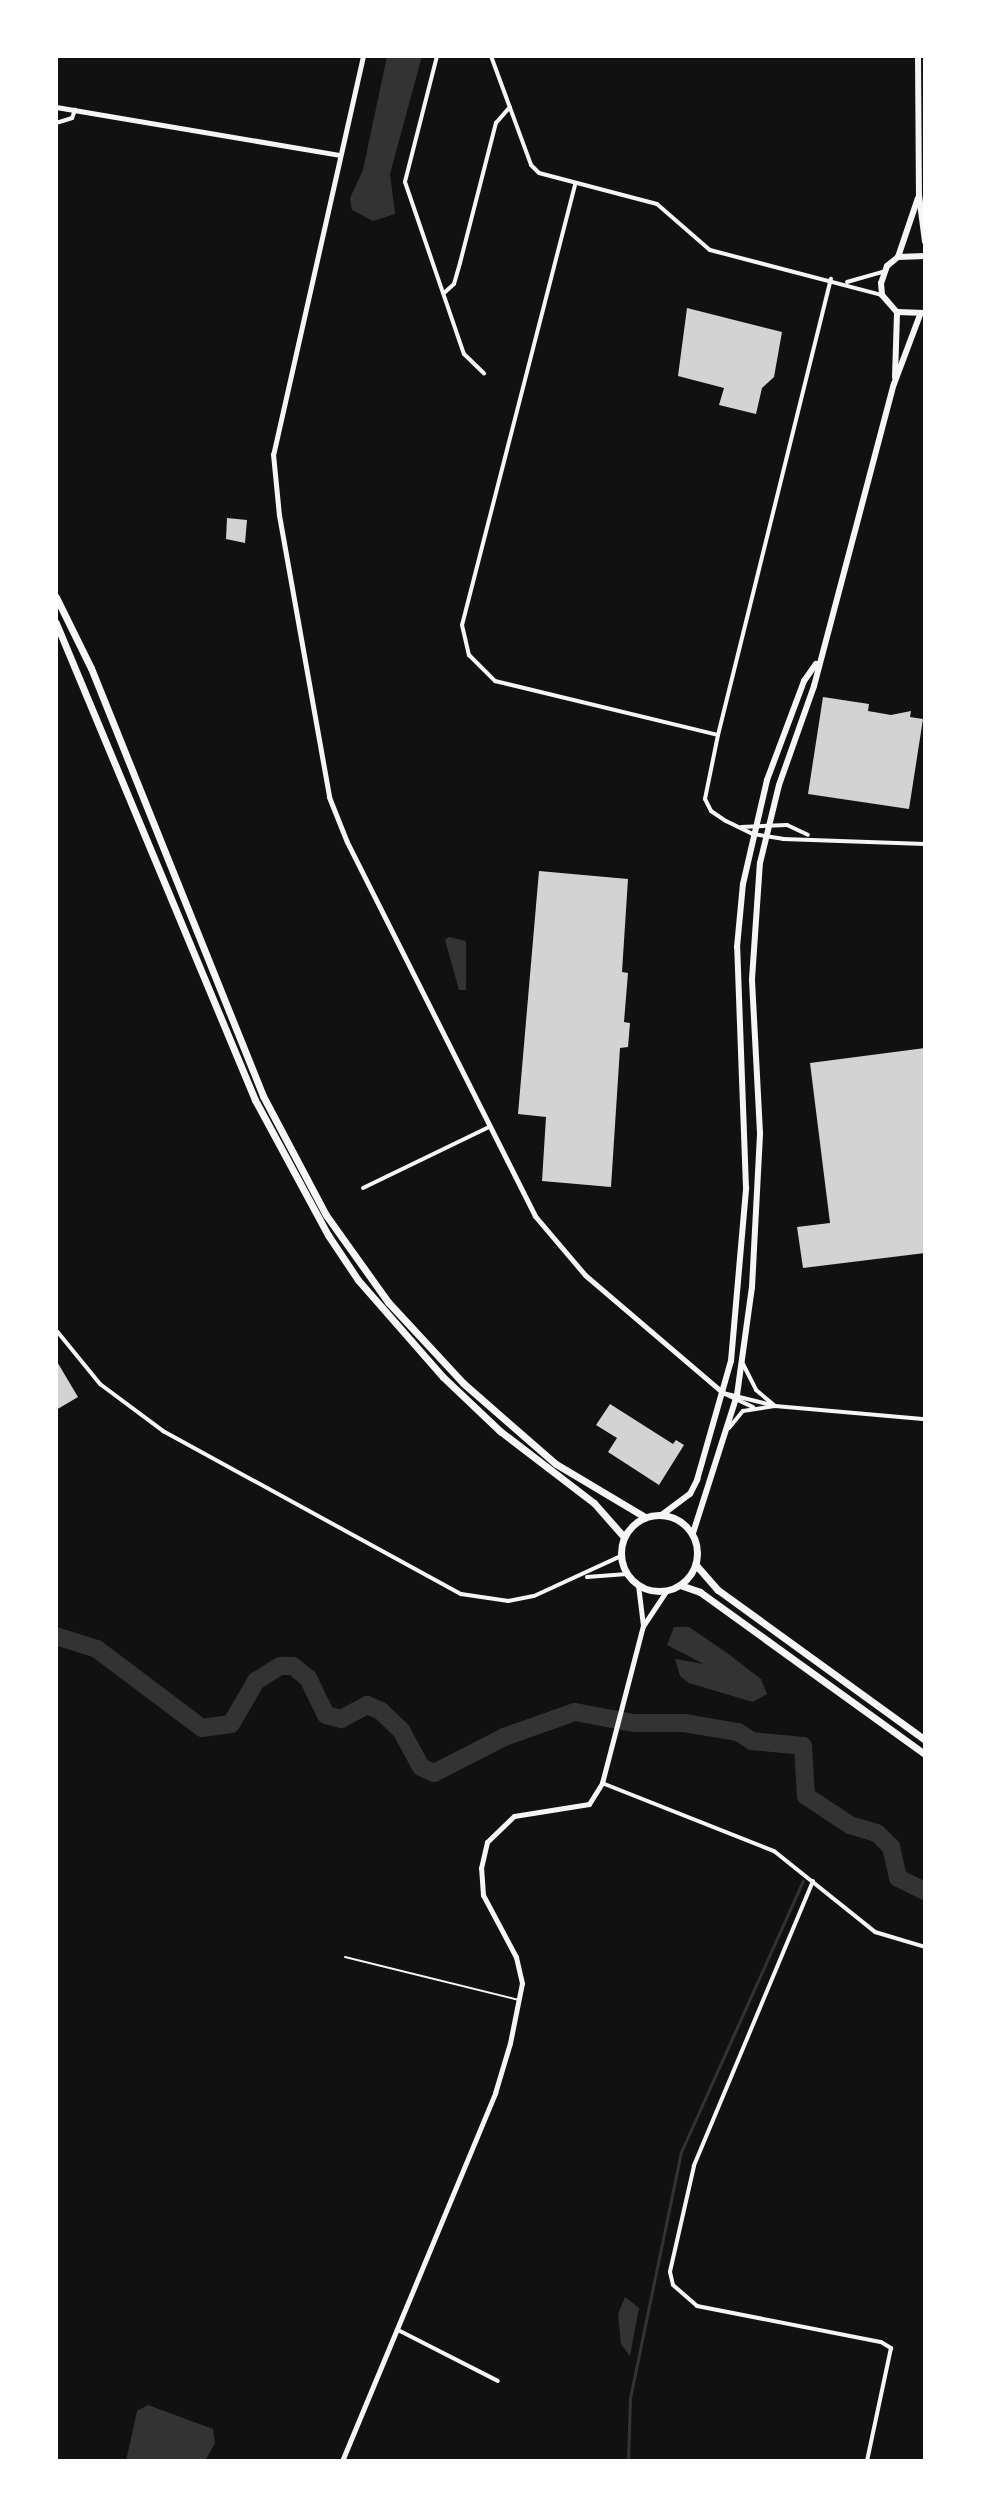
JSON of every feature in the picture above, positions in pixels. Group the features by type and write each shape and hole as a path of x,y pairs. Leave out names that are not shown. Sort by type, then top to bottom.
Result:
{"main road":[{"path":"918,56 919,195 925,242"},
{"path":"894,384 897,312 882,295 883,272 898,257 919,195"},
{"path":"898,257 925,256"},
{"path":"897,312 923,314 894,384 818,660 765,836 755,904 752,979 759,1215 736,1398 693,1533 696,1565 718,1590 925,1740"},
{"path":"56,597 91,668 263,1096 326,1215 388,1302 463,1383 556,1464 645,1517"},
{"path":"56,623 255,1100 320,1221 358,1280 443,1377 500,1431 594,1503 624,1537"},
{"path":"696,1565 680,1585 667,1590 638,1585 627,1574 621,1556 624,1537 645,1517 663,1514 690,1494 697,1480 731,1361 746,1188 737,947 755,823 804,681 818,660"},
{"path":"663,1514 678,1519 693,1533"},
{"path":"680,1585 700,1592 925,1754"}],"street":[{"path":"363,56 276,420 273,454 279,515 333,809 489,1127 556,1244 723,1393 755,1408"},
{"path":"437,56 405,182 464,354 484,373"},
{"path":"491,56 531,165 545,176 657,204 710,250 846,282 882,295"},
{"path":"56,107 339,155"},
{"path":"444,293 457,273 496,123 510,107"},
{"path":"56,123 72,118 75,110"},
{"path":"575,185 469,595 463,640 480,670 495,681 718,735"},
{"path":"846,282 883,272"},
{"path":"831,279 718,735 705,799 711,811 753,834 925,844"},
{"path":"741,827 755,823 790,826 810,837"},
{"path":"363,1188 489,1127"},
{"path":"56,1330 100,1384 163,1431 461,1594 508,1601 585,1577 621,1556"},
{"path":"742,1361 756,1390 775,1406"},
{"path":"736,1398 775,1406 925,1419"},
{"path":"723,1440 735,1418 755,1408 775,1406"},
{"path":"585,1577 627,1574"},
{"path":"638,1585 643,1626"},
{"path":"342,2461 495,2093 520,2000 516,1957 483,1895 481,1868 487,1842 514,1816 589,1804 602,1783 643,1626 667,1590"},
{"path":"602,1783 774,1851 875,1932 925,1947"},
{"path":"813,1881 694,2166 670,2272 673,2285 697,2306 881,2342 893,2355 867,2461"},
{"path":"398,2330 498,2381"}],"lane":[{"path":"345,1957 520,2000"}],"shaded area":[{"path":"387,56 422,56 390,174 395,214 373,221 352,210 350,198 363,170"},
{"path":"449,937 466,941 466,990 459,990 445,940"},
{"path":"674,1627 689,1627 727,1653 761,1679 767,1694 753,1702 689,1683 680,1676 675,1659 704,1664 667,1645"},
{"path":"625,2297 639,2308 630,2356 621,2344 618,2314"},
{"path":"148,2405 213,2429 215,2443 205,2461 126,2461 137,2411"}],"building":[{"path":"687,308 782,332 774,377 762,388 756,414 719,405 724,388 678,376"},
{"path":"227,518 247,520 245,543 226,539"},
{"path":"823,697 869,704 868,711 891,715 911,711 910,717 923,719 909,809 808,794"},
{"path":"539,871 628,879 622,972 628,973 624,1022 630,1023 628,1047 620,1048 611,1187 542,1181 546,1117 518,1114"},
{"path":"925,1048 925,1253 803,1268 797,1227 830,1223 810,1063"},
{"path":"56,1360 78,1397 56,1410"},
{"path":"610,1404 673,1444 676,1440 684,1445 659,1485 608,1452 617,1438 596,1425"}],"waterway":[{"path":"56,1636 97,1649 202,1728 231,1724 256,1681 280,1666 293,1666 308,1678 326,1715 341,1719 367,1705 381,1711 401,1730 421,1767 434,1773 504,1737 575,1712 634,1723 684,1723 738,1732 752,1741 803,1746 806,1796 850,1825 877,1833 891,1847 898,1878 925,1891"},
{"path":"628,2461 630,2398 681,2152 803,1881"}]}
